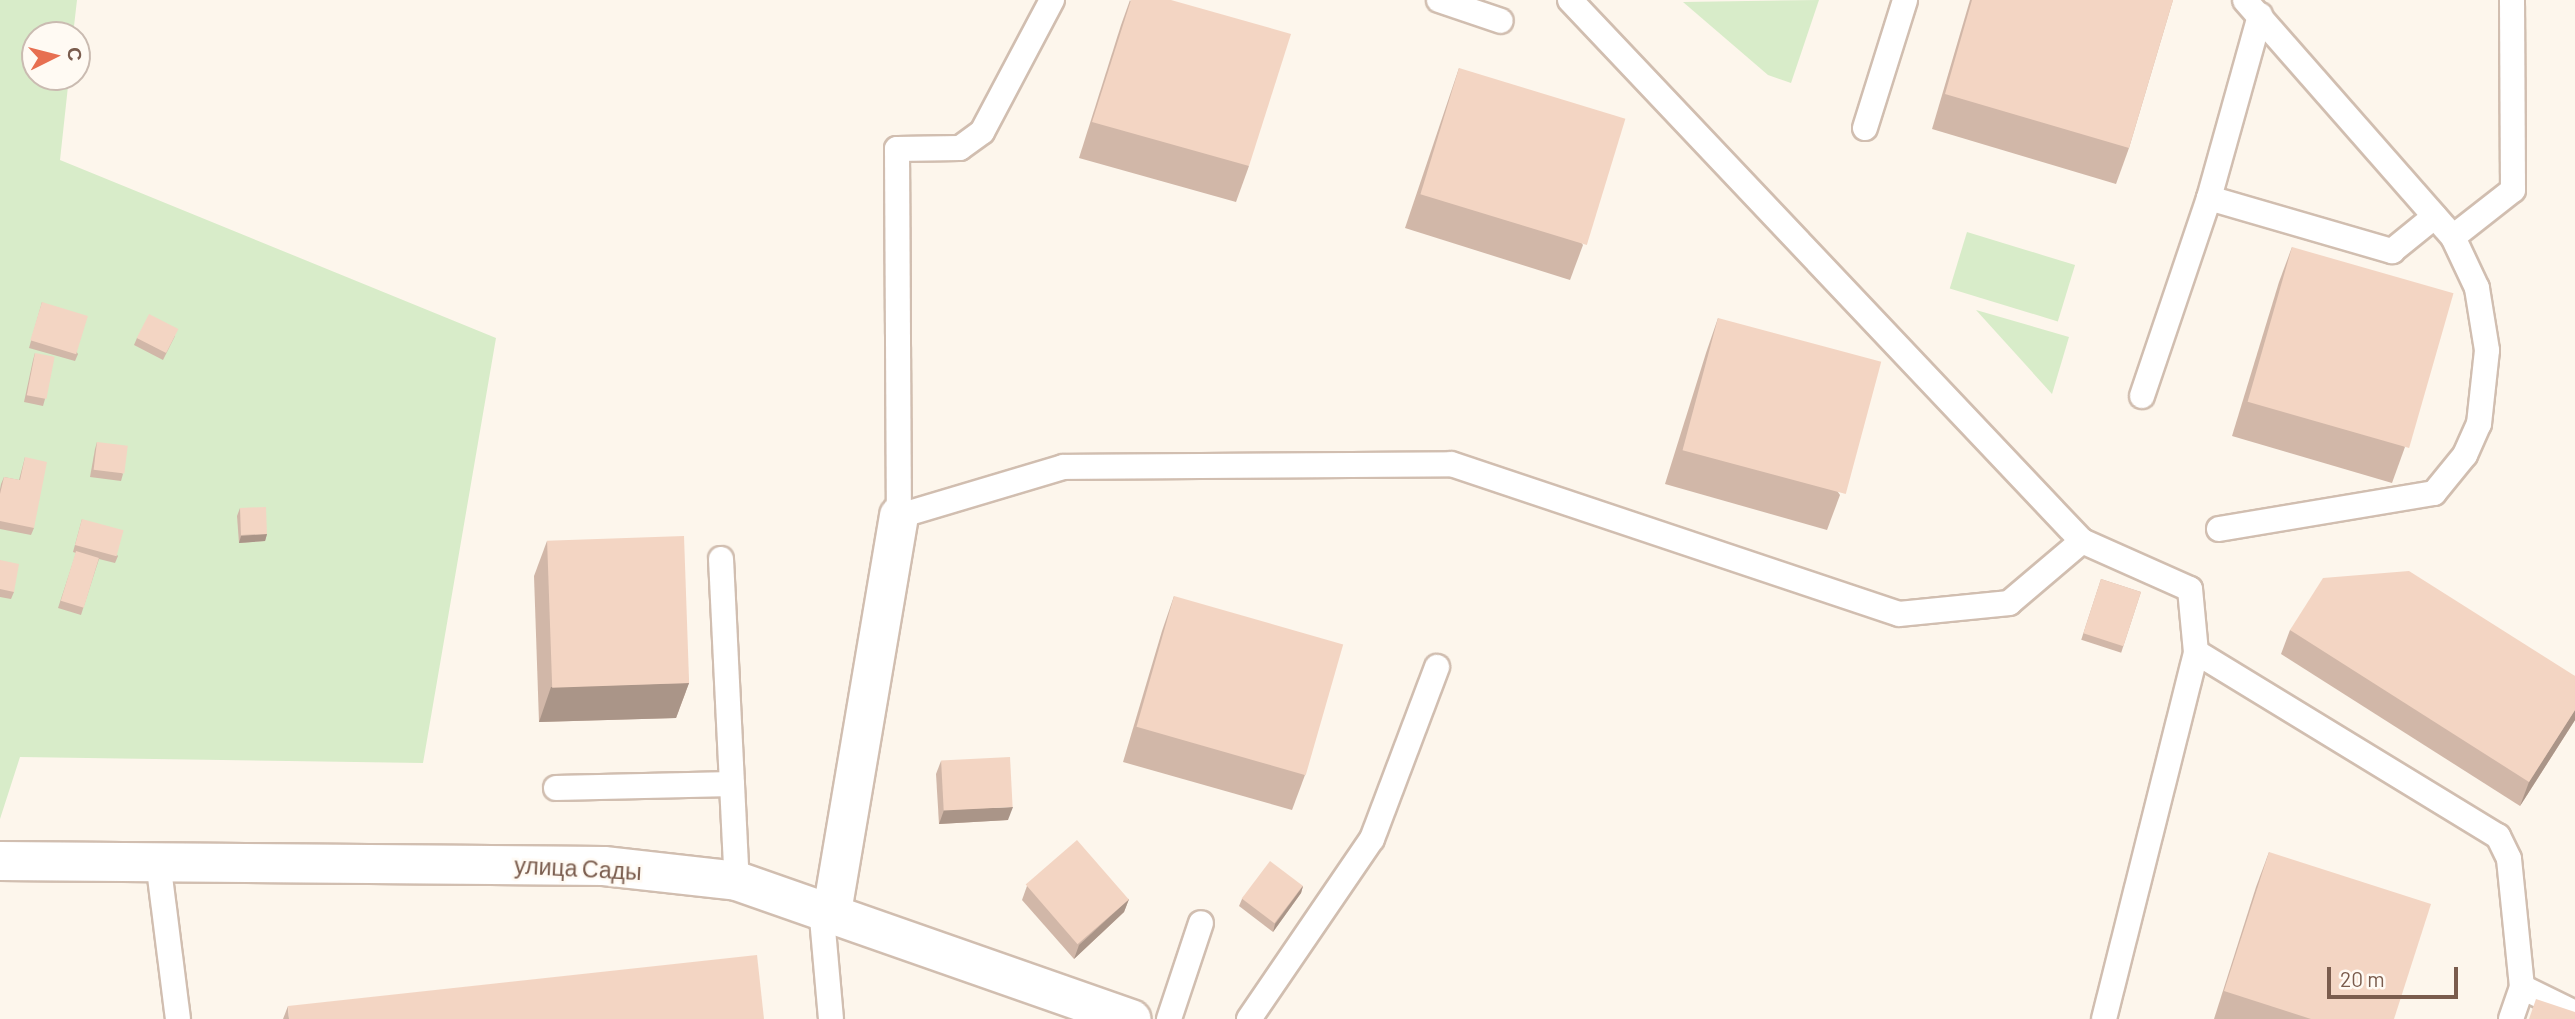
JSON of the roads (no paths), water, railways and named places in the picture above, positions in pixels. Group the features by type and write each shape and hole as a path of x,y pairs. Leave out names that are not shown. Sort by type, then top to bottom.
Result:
{"street":[{"path":"827,910 899,516"},
{"name":"улица Сады","path":"0,861 604,866 737,881 827,910 1132,1019"}],"lane":[{"path":"1052,0 982,132 960,148 897,149 899,516 1063,467 1451,464 1899,614 2009,604 2082,541"},
{"path":"1439,0 1501,21"},
{"path":"1570,0 2082,541 2190,589 2196,652 2104,1019"},
{"path":"1865,128 1905,0"},
{"path":"2453,237 2513,190 2512,0"},
{"path":"2218,530 2434,493 2465,454 2479,424 2487,350 2477,288 2453,237 2253,7"},
{"path":"2142,396 2209,198 2253,7"},
{"path":"2209,198 2392,251 2435,216"},
{"path":"721,559 737,881"},
{"path":"2196,652 2498,836 2509,859 2522,987 2511,1019"},
{"path":"1249,1019 1372,839 1437,667"},
{"path":"556,788 732,784"},
{"path":"158,861 178,1019"},
{"path":"827,910 831,1019"},
{"path":"1169,1019 1201,923"},
{"path":"2522,987 2575,1013"}]}
